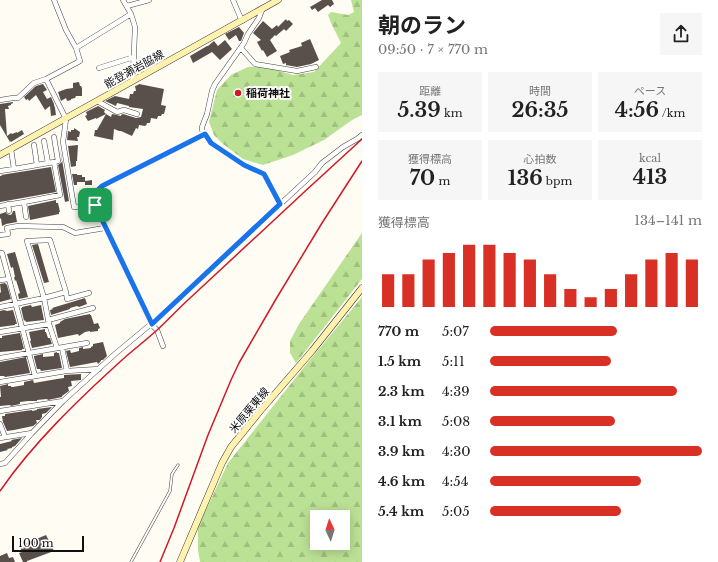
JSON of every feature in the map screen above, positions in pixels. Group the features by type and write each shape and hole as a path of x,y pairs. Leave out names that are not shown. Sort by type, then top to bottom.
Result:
{"main road":[{"name":"能登瀬岩脇線","path":"0,155 278,0"},
{"name":"米原栗東線","path":"180,562 222,463 231,447 312,351 362,288"}],"street":[{"path":"0,100 18,98 34,83 46,80 80,61 76,48 66,30 54,0"},
{"path":"124,0 131,14 135,27 133,81"},
{"path":"127,6 148,0"},
{"path":"233,0 242,21"},
{"path":"262,10 259,18 212,91 202,130 211,143 244,165 264,174 280,204"},
{"path":"76,48 131,14"},
{"path":"240,48 255,64 297,72 316,67"},
{"path":"99,68 134,57"},
{"path":"46,80 66,119 63,142 74,207 95,205"},
{"path":"97,101 116,112 124,110 137,114"},
{"path":"163,346 157,330 152,324 105,228 95,205 94,197 99,188 102,186 205,134"},
{"path":"0,464 5,463 62,401 115,354 152,324 316,172 322,163 362,135"},
{"path":"0,172 58,161 54,137"},
{"path":"44,141 48,163"},
{"path":"34,145 37,165"},
{"path":"11,149 14,169"},
{"path":"0,206 60,195 54,162"},
{"path":"24,202 26,217"},
{"path":"8,204 9,211"},
{"path":"0,235 8,234 7,228 18,226 62,227 75,233 105,228"},
{"path":"67,371 49,322 44,298 26,241 50,240 67,299 89,293"},
{"path":"0,253 2,252 36,376"},
{"path":"0,280 9,279"},
{"path":"0,307 66,292"},
{"path":"0,332 49,322 93,308"},
{"path":"0,358 87,343"},
{"path":"0,382 67,371 99,368"},
{"path":"0,411 62,401"},
{"path":"0,424 2,438 32,432"}],"lane":[{"path":"131,562 170,491 172,474 178,465"}],"green space":[{"path":"351,0 362,0 362,115 352,120 324,140 293,155 263,165 243,159 223,144 214,135 209,122 217,90 231,75 248,67 266,67 293,75 314,72 341,43 328,15 331,12 348,15 354,12"},
{"path":"362,233 362,279 296,363 290,353 290,341 299,324"},
{"path":"362,297 362,562 200,562 198,550 198,527 228,463"}],"building":[{"path":"322,0 332,0 334,4 330,7 328,5 318,12 315,8 312,10 310,7"},
{"path":"286,19 293,24 286,31 284,29 270,40 277,51 267,57 257,42 261,40 253,33 263,21 272,29 277,25 278,27"},
{"path":"239,27 244,33 241,41 239,41 236,35 229,40 225,34"},
{"path":"310,39 319,60 311,64 297,67 286,65 286,63 283,64 280,56 290,52 289,50 302,46 301,43"},
{"path":"225,40 232,49 220,60 212,52 193,63 190,56 214,41 218,46"},
{"path":"79,82 82,88 82,96 76,96 75,98 67,101 66,98 61,101 58,92 73,88 73,83"},
{"path":"43,84 47,90 43,92 47,99 51,97 56,115 51,116 50,106 45,110 36,95 29,101 24,97 36,86"},
{"path":"139,84 164,89 161,105 166,106 164,114 158,116 157,119 151,118 150,123 147,123 146,126 139,125 138,129 136,128 132,136 114,129 113,140 94,136 95,130 97,130 106,114 111,117 112,114 121,116 123,114 136,118 141,117 143,109 117,103 116,106 105,101 115,96 129,99 130,94 133,94 134,91 136,91 135,86"},
{"path":"13,102 8,106 9,109 5,109 7,136 11,133 17,133 22,130 24,134 10,142 0,125 0,104"},
{"path":"98,106 105,110 104,112 106,114 88,121 85,116 87,115 86,112"},
{"path":"74,128 80,132 79,137 77,137 78,141 67,140 68,131 71,132"},
{"path":"78,145 76,166 71,167 68,146"},
{"path":"60,148 69,201 65,202 58,165 62,162"},
{"path":"51,167 56,192 0,202 1,175"},
{"path":"72,174 82,175 82,177 85,177 85,181 92,180 92,185 85,185 85,182 77,182 77,185 74,185"},
{"path":"56,200 60,212 59,214 30,220 28,206"},
{"path":"13,211 15,211 17,222 2,226 0,214 6,212 10,215"},
{"path":"38,244 49,282 44,283 32,245"},
{"path":"15,252 28,297 19,299 18,294 20,293 16,280 15,281 13,267 11,268 7,254"},
{"path":"5,283 11,299 0,302 0,284"},
{"path":"85,298 87,304 51,315 50,310 53,309 52,308"},
{"path":"31,305 32,307 41,305 44,320 24,321 21,308"},
{"path":"13,310 17,324 0,327 0,311"},
{"path":"90,314 94,324 98,323 100,328 98,331 85,332 79,336 78,334 58,338 55,325 65,319"},
{"path":"45,329 45,332 48,338 50,338 52,344 32,348 29,332"},
{"path":"20,333 24,349 0,352 0,338 2,338 2,336"},
{"path":"103,342 107,356 98,364 97,362 70,367 66,351 70,350 71,353 79,351 79,348 91,348 93,344"},
{"path":"54,353 59,353 62,368 41,371 40,369 37,369 34,356 43,354 43,357 54,356"},
{"path":"26,357 30,373 5,377 0,376 0,362"},
{"path":"81,374 81,380 71,381 72,386 68,387 69,391 62,397 48,400 20,402 20,404 11,406 0,406 0,386 8,384 8,386 13,387 24,385 24,382 33,380 34,383 64,378 64,375"},
{"path":"52,407 46,413 42,414 40,420 36,420 37,423 33,426 7,431 3,422 2,416 5,416 5,414"},
{"path":"22,438 12,448 0,452 0,444"},
{"path":"46,535 54,551 27,562 23,562 19,553 22,552 20,547"},
{"path":"7,553 9,558 13,557 15,562 0,562 0,556"}],"railway":[{"path":"0,491 27,456 57,422 89,390 156,331 362,139"},
{"path":"160,562 208,435 239,363 322,223 362,161"}],"place":[{"name":"稲荷神社","path":"238,93"}],"route":[{"path":"205,134 211,143 244,165 264,174 280,204 152,324 95,205 94,197 99,188 102,186 205,134"}]}
